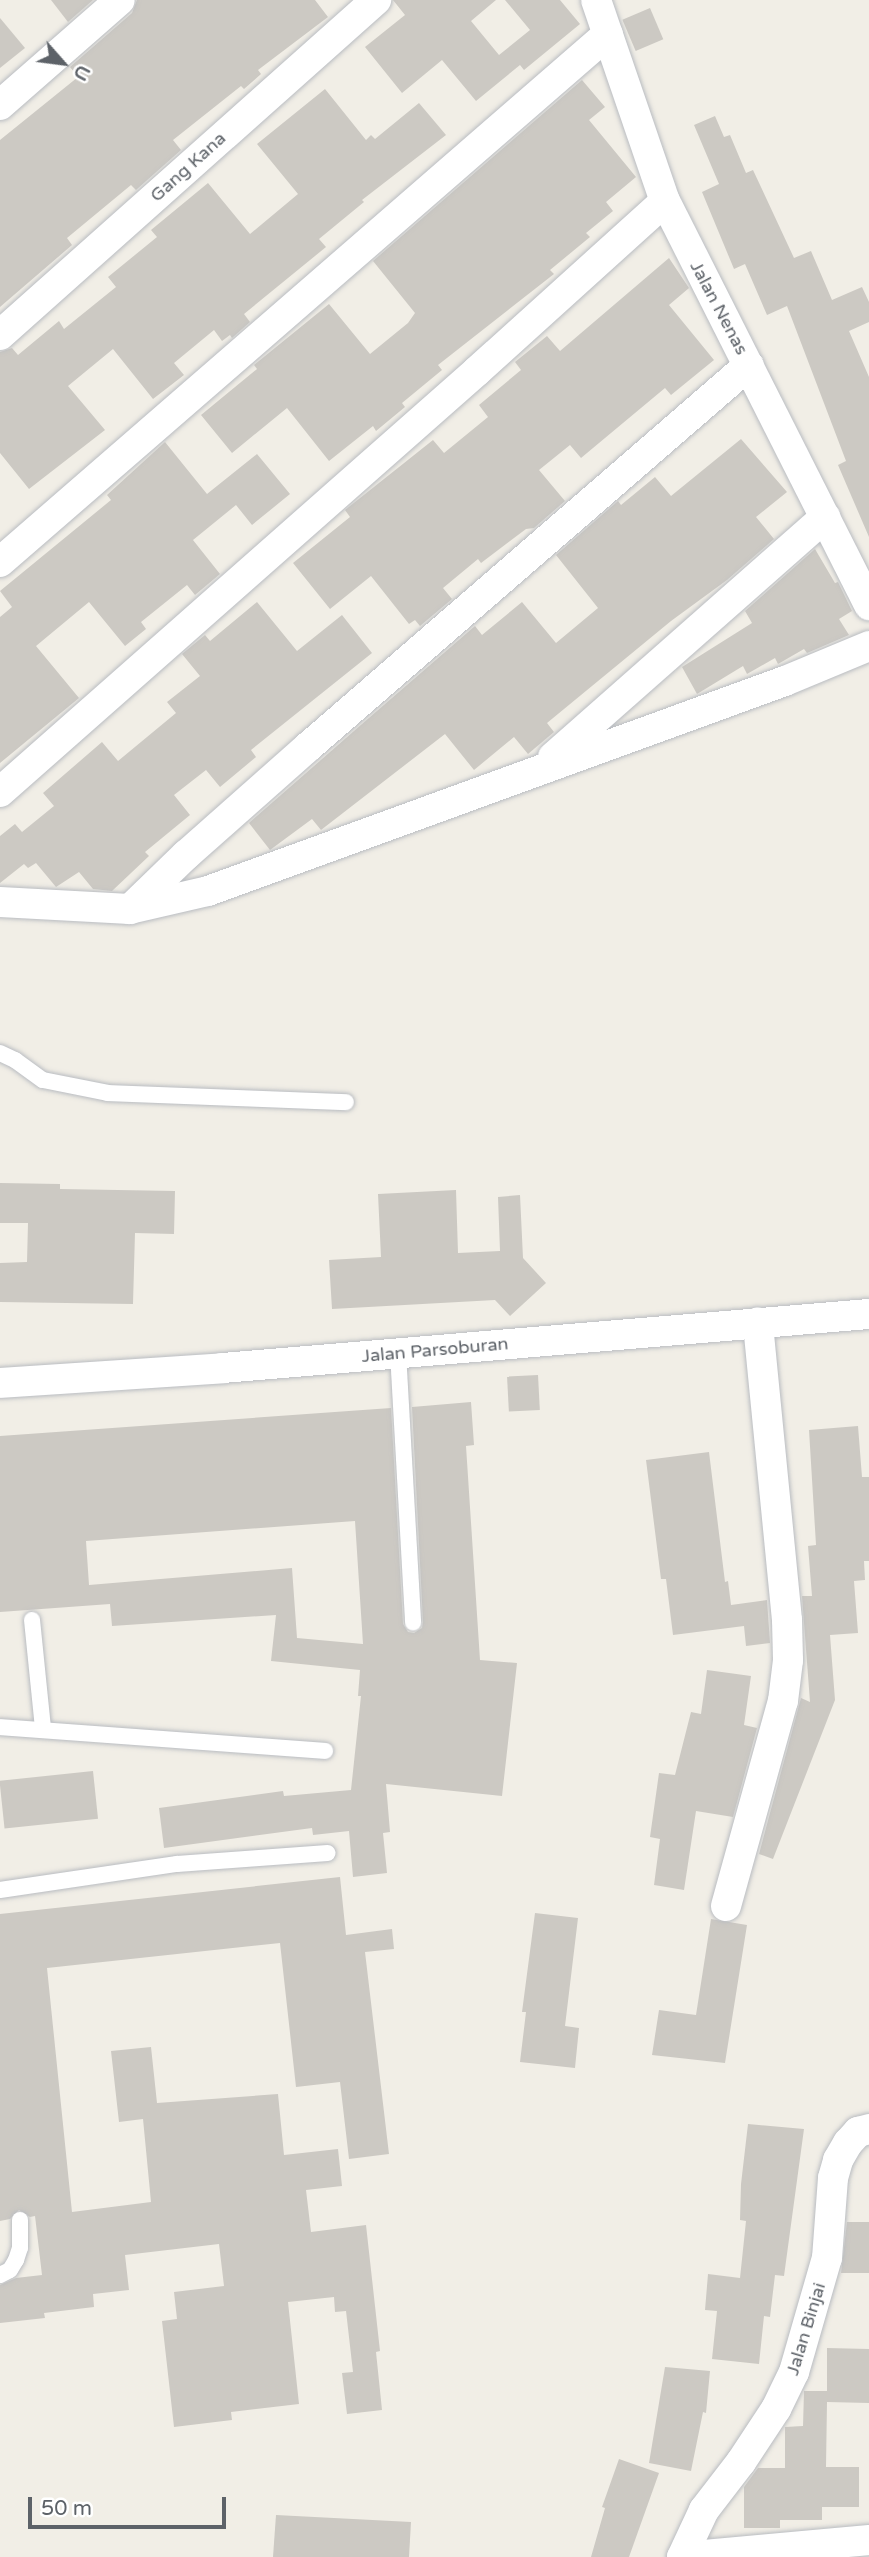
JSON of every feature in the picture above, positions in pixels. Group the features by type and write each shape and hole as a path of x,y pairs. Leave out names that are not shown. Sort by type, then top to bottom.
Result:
{"street":[{"path":"0,105 120,0"},
{"name":"Gang Kana","path":"0,335 376,0"},
{"name":"Jalan Nenas","path":"596,0 665,201 869,606"},
{"path":"0,562 608,34"},
{"path":"0,792 446,399 665,201"},
{"path":"130,909 298,756 749,365"},
{"path":"538,770 825,517"},
{"path":"0,902 130,909 208,891 785,681 869,646"},
{"name":"Jalan Parsoburan","path":"0,1383 223,1368 869,1314"},
{"path":"726,1906 783,1701 788,1660 788,1620 758,1322"},
{"name":"Jalan Binjai","path":"682,2557 704,2511 755,2441 794,2372 827,2258 833,2178 848,2143 858,2133 869,2129"},
{"path":"682,2557 869,2540"}],"lane":[{"path":"0,1054 15,1060 43,1080 108,1093 345,1102"},
{"path":"398,1352 413,1623"},
{"path":"33,1620 43,1729"},
{"path":"0,1727 325,1751"},
{"path":"0,1889 177,1864 328,1853"},
{"path":"0,2275 10,2270 16,2260 20,2248 20,2220"}],"building":[{"path":"51,0 93,0 68,22"},
{"path":"137,0 315,0 328,17 258,70 261,74 244,89 241,86 173,140 181,150 136,190 131,185 67,238 72,245 0,307 0,140 78,77 70,67 132,13"},
{"path":"393,0 496,0 471,21 499,55 530,30 505,0 560,0 580,24 524,70 520,65 476,101 442,60 402,93 365,47 405,15"},
{"path":"650,8 663,39 636,51 622,20"},
{"path":"0,18 25,48 0,68"},
{"path":"582,80 605,107 589,120 636,177 606,202 613,211 586,233 590,237 550,270 554,274 438,365 442,370 402,403 405,407 376,431 373,426 329,461 287,408 232,453 201,415 257,369 254,365 329,304 370,354 408,323 415,313 373,261"},
{"path":"325,89 366,140 371,135 375,139 419,103 446,135 362,200 364,202 319,239 326,247 244,314 250,322 232,338 230,335 222,341 214,330 174,363 184,375 153,399 113,349 68,386 105,430 29,489 0,453 0,352 12,348 18,355 59,321 64,329 116,287 108,277 157,237 151,230 208,183 250,234 298,194 257,144"},
{"path":"715,116 724,137 730,135 746,173 753,170 794,258 811,251 832,300 862,287 869,302 869,322 849,331 869,377 869,537 838,465 846,461 787,306 767,315 745,264 734,269 702,192 719,184 694,125"},
{"path":"669,258 689,288 669,305 714,360 671,395 665,388 581,458 570,445 539,470 565,501 534,528 526,529 481,563 478,559 443,588 452,599 420,626 415,620 409,624 371,576 330,609 293,563 350,517 345,510 433,440 444,453 488,417 479,405 521,370 515,362 547,336 560,351"},
{"path":"741,439 787,492 756,517 774,539 727,580 671,621 547,723 554,732 528,754 514,737 474,770 445,734 321,830 312,819 270,850 249,823 362,724 475,626 482,635 522,602 556,643 598,608 556,555 618,501 621,505 655,477 671,496"},
{"path":"165,442 207,494 257,454 290,494 252,525 236,505 193,540 220,574 195,595 187,585 141,622 146,629 125,646 89,602 36,646 79,698 0,763 0,617 12,607 0,591 111,500 107,495"},
{"path":"815,549 835,583 838,582 852,611 839,619 849,635 807,653 804,649 778,664 775,658 747,674 743,666 697,694 682,667 752,623 745,611"},
{"path":"257,602 297,651 342,615 372,653 251,750 256,757 220,787 206,770 174,795 190,815 145,852 149,856 112,891 93,889 79,872 56,887 36,863 28,868 24,864 0,883 0,836 15,824 22,832 54,806 43,793 102,742 118,761 176,713 167,702 200,676 182,654 205,635 210,641"},
{"path":"0,1183 60,1184 60,1189 175,1191 174,1234 135,1233 133,1304 0,1302 0,1263 27,1262 28,1223 0,1223"},
{"path":"456,1190 458,1253 500,1251 498,1197 520,1195 523,1258 546,1283 510,1316 495,1300 332,1309 329,1260 381,1257 378,1194"},
{"path":"538,1375 540,1410 509,1412 507,1377"},
{"path":"471,1402 474,1445 466,1446 480,1660 517,1663 502,1796 386,1784 390,1832 383,1833 387,1873 353,1877 349,1831 313,1835 312,1828 164,1848 159,1808 283,1791 284,1796 351,1790 361,1696 358,1696 360,1670 271,1661 276,1615 112,1626 110,1604 0,1612 0,1436 391,1408 403,1624 408,1632 414,1633 422,1628 423,1622 412,1407","holes":["355,1521 363,1644 297,1638 292,1568 89,1585 86,1541"]},
{"path":"858,1426 862,1477 869,1477 869,1561 864,1561 865,1580 854,1581 858,1633 830,1635 835,1700 773,1859 759,1854 801,1698 810,1702 802,1596 812,1596 808,1546 816,1545 809,1430"},
{"path":"709,1452 725,1582 728,1581 731,1605 767,1600 770,1643 746,1646 744,1626 673,1635 666,1579 661,1579 646,1460"},
{"path":"707,1670 751,1676 744,1725 757,1728 733,1817 696,1811 684,1890 654,1885 660,1839 650,1837 659,1773 675,1775 691,1712 701,1714"},
{"path":"93,1771 98,1819 5,1829 0,1781"},
{"path":"340,1877 346,1935 392,1929 394,1949 365,1952 389,2154 349,2159 340,2082 296,2087 280,1943 47,1968 72,2212 151,2202 143,2119 119,2122 111,2051 151,2047 157,2103 278,2094 284,2155 338,2149 342,2186 306,2190 311,2232 366,2225 380,2351 376,2352 382,2410 347,2414 342,2373 353,2372 346,2311 335,2312 334,2297 288,2302 299,2404 231,2412 232,2420 174,2427 162,2321 177,2319 174,2292 224,2286 219,2244 125,2255 129,2290 93,2294 94,2307 44,2313 45,2318 0,2323 0,2285 16,2278 42,2275 35,2216 30,2217 19,2210 10,2219 0,2221 0,1914"},
{"path":"535,1913 578,1918 565,2026 579,2028 575,2068 520,2062 526,2012 522,2012"},
{"path":"711,1919 747,1925 725,2063 652,2055 659,2010 696,2015"},
{"path":"748,2124 804,2129 784,2276 775,2275 770,2317 764,2316 759,2364 712,2359 717,2311 705,2310 708,2274 740,2278 746,2221 740,2220 741,2184"},
{"path":"847,2222 869,2222 869,2273 841,2273"},
{"path":"827,2348 869,2349 869,2403 827,2402 826,2467 859,2467 859,2507 822,2507 822,2520 780,2520 780,2528 744,2528 744,2487 758,2468 785,2468 785,2427 803,2426 804,2391 827,2391"},
{"path":"665,2367 710,2371 706,2413 703,2412 691,2471 649,2463"},
{"path":"619,2459 659,2473 629,2557 591,2557 605,2508 602,2507"},
{"path":"276,2515 411,2522 409,2557 273,2557"}]}
